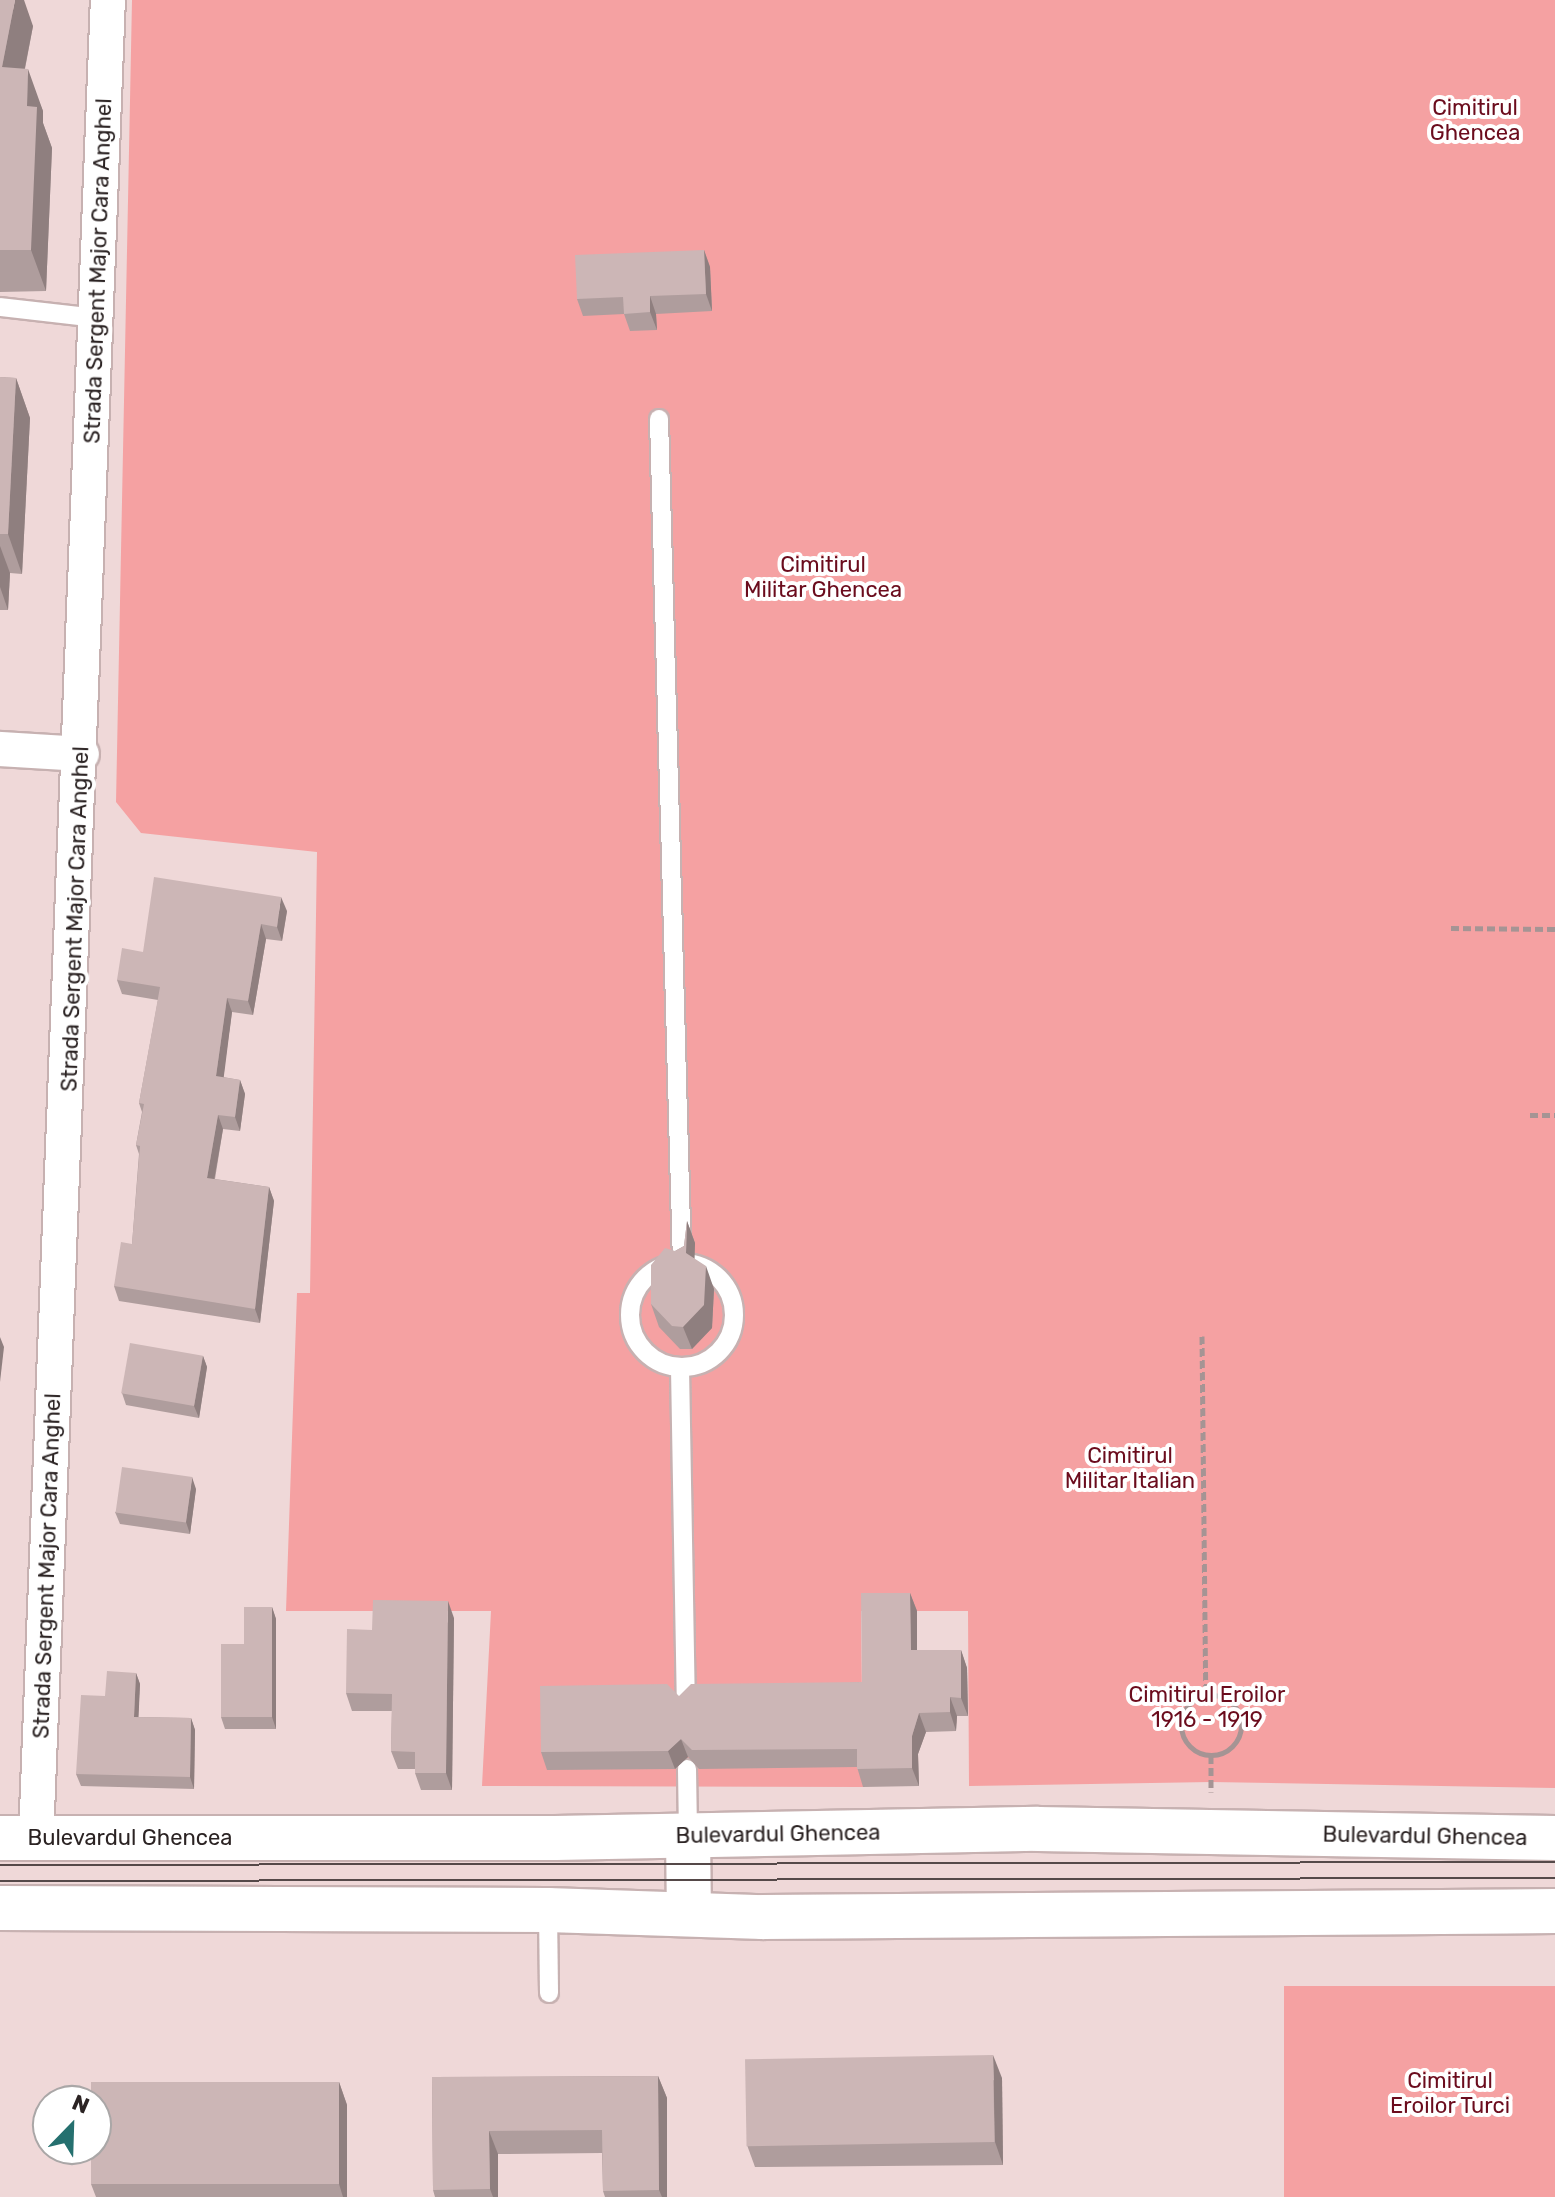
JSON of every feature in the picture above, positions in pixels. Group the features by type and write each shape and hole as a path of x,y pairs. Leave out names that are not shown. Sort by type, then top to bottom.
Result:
{"main road":[{"name":"Bulevardul Ghencea","path":"18,1838 688,1835 1038,1829 1555,1838"},
{"path":"688,1835 689,1913"},
{"path":"0,1908 548,1910 763,1917 1555,1911"}],"street":[{"name":"Strada Sergent Major Cara Anghel","path":"18,1838 82,754 108,0"},
{"path":"0,749 82,754"}],"lane":[{"path":"0,307 96,318"},
{"path":"659,419 682,1262"},
{"path":"682,1262 717,1275 728,1289 734,1316 727,1343 715,1356 680,1368 663,1364 636,1340 630,1305 649,1274 682,1262"},
{"path":"680,1368 686,1702"},
{"path":"687,1769 688,1835"},
{"path":"548,1910 549,1993"}],"path":[{"path":"1451,928 1555,929"},
{"path":"1530,1115 1555,1115"},
{"path":"1202,1336 1206,1695"},
{"path":"1206,1695 1226,1698 1242,1723 1230,1750 1211,1756 1192,1749 1181,1733 1188,1704 1206,1695"},
{"path":"1211,1756 1212,1798"}],"green space":[{"name":"Cimitirul Militar Ghencea","path":"132,0 1555,0 1555,1788 1211,1782 969,1786 968,1611 861,1611 863,1787 482,1786 491,1611 286,1611 297,1293 310,1293 317,852 141,833 116,802"},
{"name":"Cimitirul Eroilor Turci","path":"1284,1986 1555,1986 1555,2197 1284,2197"}],"building":[{"path":"0,0 15,0 2,67 28,69 27,106 37,107 31,250 0,250"},
{"path":"704,250 706,294 650,296 650,312 624,314 623,297 577,299 575,255"},
{"path":"0,377 16,378 8,534 0,534"},
{"path":"154,877 281,897 277,927 261,924 248,1001 227,998 216,1076 240,1080 235,1117 218,1115 207,1178 269,1187 255,1309 114,1286 121,1242 132,1244 140,1146 136,1145 144,1104 139,1103 160,987 117,980 122,948 143,952"},
{"path":"687,1221 686,1253 706,1266 704,1305 683,1327 672,1326 651,1304 651,1265 665,1248 675,1251 684,1246"},
{"path":"130,1343 203,1356 194,1406 121,1393"},
{"path":"122,1467 192,1477 186,1522 116,1513"},
{"path":"861,1593 910,1593 911,1650 961,1650 961,1698 950,1697 950,1712 919,1713 912,1736 912,1768 857,1769 857,1749 692,1750 681,1739 668,1751 541,1752 540,1686 667,1684 679,1696 691,1684 862,1682"},
{"path":"373,1600 448,1601 446,1773 415,1773 415,1752 391,1751 392,1694 346,1693 347,1629 372,1630"},
{"path":"244,1607 272,1607 272,1717 221,1717 221,1644 244,1644"},
{"path":"107,1671 136,1673 134,1717 191,1718 190,1777 76,1774 81,1695 105,1696"},
{"path":"993,2055 995,2142 747,2146 745,2059"},
{"path":"658,2076 659,2190 603,2191 602,2130 489,2131 490,2189 433,2190 432,2077"},
{"path":"91,2082 339,2082 339,2184 91,2184 91,2165 112,2165 112,2085 91,2085"}],"tram line":[{"path":"0,1865 1555,1862"},
{"path":"0,1881 1555,1878"}],"park label":[{"name":"Cimitirul Ghencea","path":"1475,120"},
{"name":"Cimitirul Militar Italian","path":"1130,1468"},
{"name":"Cimitirul Eroilor 1916 - 1919","path":"1207,1706"}]}
